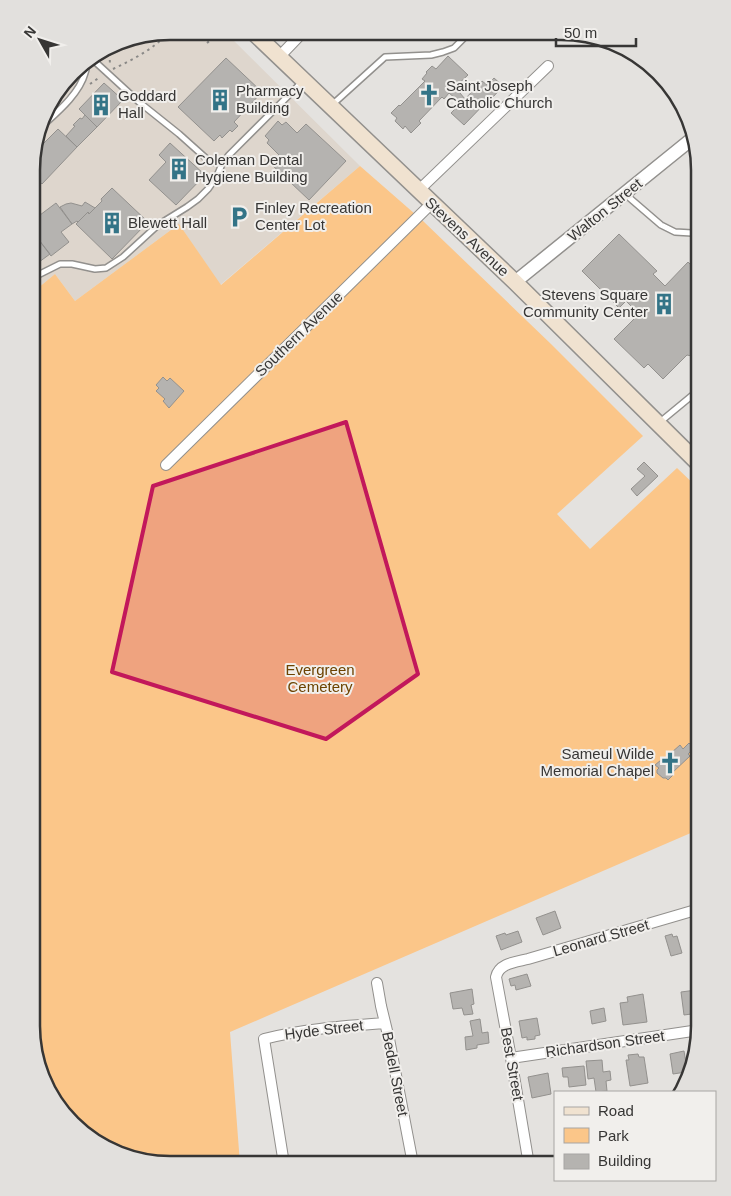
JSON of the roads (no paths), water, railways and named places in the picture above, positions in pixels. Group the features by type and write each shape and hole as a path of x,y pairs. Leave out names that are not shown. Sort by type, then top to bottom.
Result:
{"main road":[{"name":"Stevens Avenue","path":"261,40 515,282 691,456"}],"street":[{"path":"278,56 295,40"},
{"path":"418,191 548,66"},
{"name":"Walton Street","path":"515,282 687,143"},
{"name":"Southern Avenue","path":"166,465 432,203"},
{"name":"Leonard Street","path":"502,966 691,912"},
{"name":"Best Street","path":"502,966 497,971 496,977 527,1156"},
{"name":"Bedell Street","path":"377,983 411,1156"},
{"name":"Hyde Street","path":"283,1156 264,1039 305,1031 385,1023"},
{"name":"Richardson Street","path":"511,1058 691,1031"}],"lane":[{"path":"331,107 385,57 431,55 454,48 462,40"},
{"path":"96,63 208,160 222,164"},
{"path":"51,118 76,92 86,71"},
{"path":"40,274 60,264 72,264 95,270 106,268 124,257 158,225 187,207 208,189 229,155 303,81"},
{"path":"625,194 661,225 675,232 691,233"},
{"path":"657,423 691,396"}],"place":[{"name":"Saint Joseph Catholic Church","path":"429,95"},
{"name":"Pharmacy Building","path":"220,100"},
{"name":"Goddard Hall","path":"101,105"},
{"name":"Coleman Dental Hygiene Building","path":"179,169"},
{"name":"Finley Recreation Center Lot","path":"239,217"},
{"name":"Blewett Hall","path":"112,223"},
{"name":"Stevens Square Community Center","path":"664,304"},
{"name":"Sameul Wilde Memorial Chapel","path":"670,763"}],"park label":[{"name":"Evergreen Cemetery","path":"320,678"}]}
